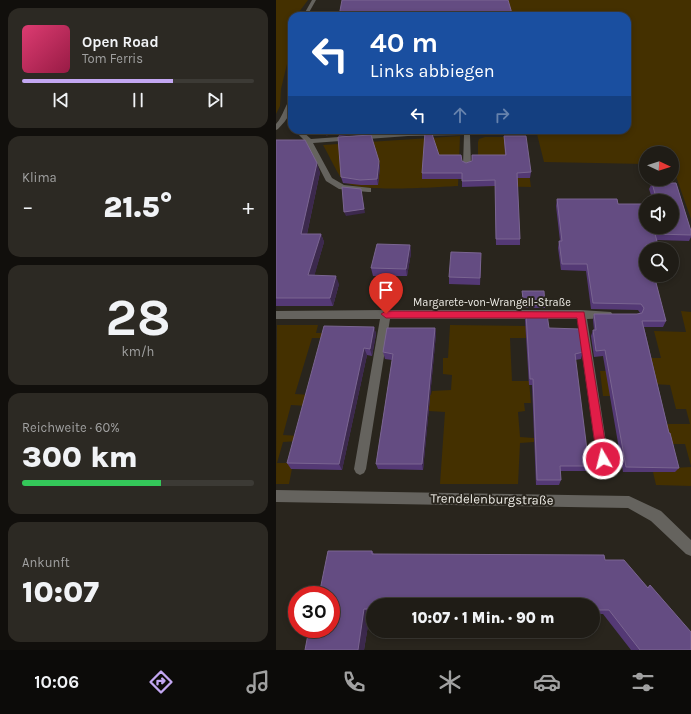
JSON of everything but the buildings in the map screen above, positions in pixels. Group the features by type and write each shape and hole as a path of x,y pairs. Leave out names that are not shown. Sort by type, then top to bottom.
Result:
{"street":[{"path":"307,12 314,0"},
{"path":"276,128 285,118 288,110"},
{"path":"285,118 288,121"},
{"path":"301,134 309,141 329,179 342,187 368,190"},
{"path":"309,141 408,134"},
{"path":"467,134 467,165"},
{"path":"360,468 386,314"},
{"path":"581,314 605,474"},
{"name":"Margarete-von-Wrangell-Straße","path":"276,315 620,315"},
{"name":"Trendelenburgstraße","path":"276,496 629,502 656,516 691,549"}],"shaded area":[{"path":"276,0 308,0 299,12 288,12 287,64 281,89 280,106 276,114"},
{"path":"508,0 691,0 691,219 679,185 679,146 639,146 639,164 544,162 537,134 631,134 631,12 510,12"},
{"path":"460,136 458,186 381,188 353,185 343,180 323,145"},
{"path":"485,137 524,137 531,187 478,186 478,142 479,139"},
{"path":"681,311 691,312 691,466 685,444 668,444 650,424 690,424 686,409 676,409 670,385 653,384 610,396 603,396 600,371 651,371 647,358 661,358 654,331 686,332"},
{"path":"277,325 318,325 316,333 328,333 326,338 312,338 295,394 311,395 308,406 291,405 283,435 300,436 299,441 283,442 277,463 293,463 289,484 276,484"},
{"path":"450,325 526,326 527,338 510,338 512,381 529,381 531,403 524,403 525,411 518,412 520,437 534,438 534,442 520,443 518,484 440,484 445,412 429,411 429,407 427,407 428,395 431,395 432,391 451,390 452,375 443,374 443,358 448,358"},
{"path":"691,467 691,486 656,485 653,472 675,472 674,468"}],"route":[{"path":"386,314 581,314 603,459"}]}
